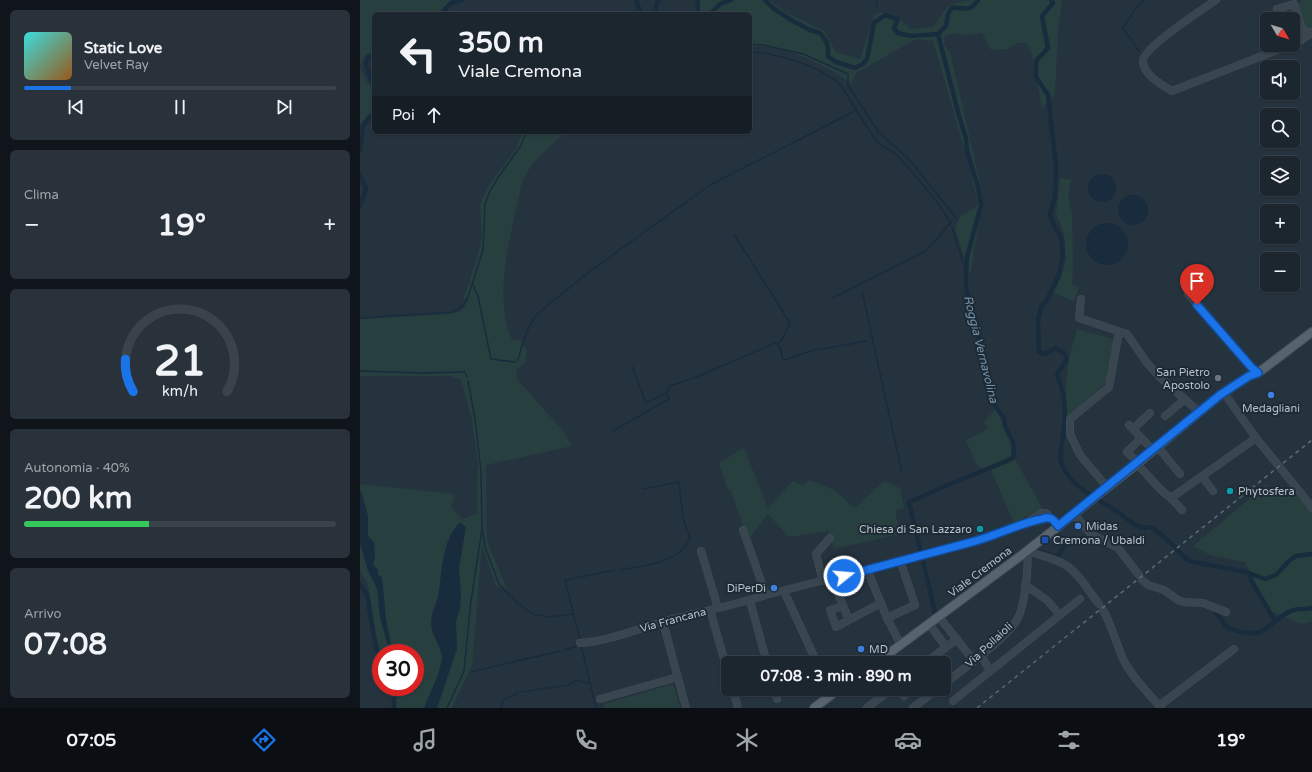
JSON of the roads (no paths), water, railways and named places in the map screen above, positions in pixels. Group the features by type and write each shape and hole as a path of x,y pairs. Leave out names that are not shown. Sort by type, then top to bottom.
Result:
{"main road":[{"name":"Viale Cremona","path":"885,656 1058,526 1224,393 1249,376 1258,373 1312,332"},
{"path":"814,708 826,696"}],"street":[{"path":"1216,0 1149,49 1142,61 1144,67 1151,76 1172,91 1272,52"},
{"path":"1277,9 1294,4 1302,29 1311,33"},
{"path":"1300,41 1311,33"},
{"path":"1188,294 1258,373"},
{"path":"1081,299 1079,318 1127,334 1147,363 1199,412"},
{"path":"1107,487 1080,455 1070,434 1070,419 1109,387 1119,332"},
{"path":"1224,393 1256,438 1304,496 1312,508"},
{"path":"1166,416 1185,399"},
{"path":"1150,413 1131,427 1141,438 1155,448 1180,474"},
{"path":"1141,438 1127,452 1162,491 1182,510"},
{"path":"1171,498 1256,438"},
{"path":"1202,476 1213,491"},
{"path":"1073,513 1091,534 1118,548 1148,585 1164,590 1178,600 1203,603 1226,612"},
{"name":"Via Francana","path":"580,643 593,642 663,622 984,539 1012,527 1047,515 1058,526"},
{"path":"743,530 766,595"},
{"path":"823,581 816,554 830,538"},
{"path":"1027,550 1061,563 1072,569 1085,584 1110,622 1123,658 1130,671 1160,707 1234,649"},
{"name":"Via Pollaioli","path":"951,679 981,655 1007,631 1017,619 1025,585 1028,559 1027,550"},
{"path":"701,551 718,608"},
{"path":"887,618 915,605 900,560"},
{"path":"867,569 887,618 901,645"},
{"path":"832,579 849,620"},
{"path":"1025,585 1047,600 1060,615"},
{"path":"784,591 814,656"},
{"path":"953,701 1080,599"},
{"path":"750,600 765,656"},
{"path":"843,606 830,610 836,627 881,603"},
{"path":"710,610 723,656"},
{"path":"939,616 974,661"},
{"path":"663,622 686,708"},
{"path":"929,624 946,647"},
{"path":"934,656 957,638"},
{"path":"981,655 990,671"},
{"path":"600,699 678,677"},
{"path":"734,696 738,708"},
{"path":"866,708 882,696"},
{"path":"913,708 928,696"}],"water":[{"path":"1102,174 1112,178 1116,188 1112,198 1102,202 1092,198 1088,188 1092,178"},
{"path":"1133,195 1144,199 1148,210 1144,221 1133,225 1122,221 1118,210 1122,199"},
{"path":"1103,223 1111,223 1119,226 1125,232 1128,244 1125,256 1119,262 1111,265 1103,265 1095,262 1089,256 1086,248 1086,240 1089,232 1095,226"},
{"path":"361,491 368,516 368,536 374,542 375,557 373,564 378,570 378,575 382,577 386,619 391,644 387,644 380,618 377,589 368,571 360,544"},
{"path":"460,522 466,527 459,568 461,595 460,609 456,621 457,649 437,708 424,708 437,678 442,659 441,652 432,630 432,614 438,596 444,554 450,536"}],"waterway":[{"path":"443,12 451,3 463,0"},
{"path":"636,0 640,12"},
{"path":"655,12 658,0"},
{"path":"697,0 698,12"},
{"path":"712,12 720,4 731,0"},
{"path":"765,0 774,9 793,21 810,30 820,33 826,41 828,56 836,62 855,68 863,64 867,59 874,23 885,15 898,19 894,28 898,33 911,36 938,34 946,26 948,14 952,8 969,8 972,7 978,0"},
{"path":"876,0 877,7"},
{"path":"1051,0 1053,3 1042,16 1048,48 1036,61 1036,77 1048,95 1056,166 1055,197 1050,214 1053,224 1061,237 1063,254 1059,275 1047,300 1041,307 1038,320 1039,352 1045,354 1056,348 1062,352 1066,358 1066,361 1057,375 1062,388 1065,408 1061,461 1066,472 1077,485 1137,526 1152,527 1175,547"},
{"path":"1139,51 1123,28 1144,0"},
{"name":"Roggia Vernavolina","path":"920,549 909,502 1007,461 1013,458 1014,453 1013,442 1005,426 1004,418 993,403 983,355 980,351 977,323 971,315 972,309 966,288 967,257 981,205 978,187 967,151 966,138 938,34"},
{"path":"752,44 763,45 803,54 848,74 848,85 879,133 908,158 957,219"},
{"path":"752,52 773,55 810,66 831,77 840,84 872,135 880,144 896,154 934,198 951,223"},
{"path":"372,56 369,56 366,64 372,82"},
{"path":"518,360 523,342 533,319 537,314 589,272 710,185 857,110"},
{"path":"360,151 363,125 372,115"},
{"path":"360,318 452,312 462,307 468,297 483,250 485,204 490,191 520,147 526,134"},
{"path":"360,174 366,189 360,206"},
{"path":"833,298 922,253 930,247 951,222"},
{"path":"952,227 966,272"},
{"path":"734,234 790,323 781,341 777,344"},
{"path":"473,285 478,296 491,359 515,362"},
{"path":"862,291 902,473"},
{"path":"632,366 646,403 667,393 670,386 699,376 775,343 780,347 783,360 785,360 810,351 867,341"},
{"path":"360,371 422,373 465,372 467,377"},
{"path":"447,708 464,671 471,601 482,529 481,471 475,419 468,381"},
{"path":"613,431 669,399 667,393"},
{"path":"620,570 660,562 677,554 690,539 683,518 679,482 643,489"},
{"path":"483,531 485,547 499,584 517,603 533,614 548,617 573,614"},
{"name":"Roggia Vernavolina","path":"1037,550 1056,557 1066,544 1073,540 1084,538"},
{"path":"1178,551 1189,561 1246,572 1265,579 1276,575 1290,560 1296,556 1312,554"},
{"name":"Roggia Vernavolina","path":"923,560 935,613"},
{"path":"580,640 565,580 615,570"},
{"path":"1249,573 1252,582 1275,621"},
{"path":"360,584 367,595 375,644"},
{"name":"Roggia Vernavolina","path":"1212,608 1229,628 1236,631 1251,633 1265,630 1280,617 1296,609 1312,608"},
{"path":"564,650 581,645 596,708"},
{"path":"470,672 560,651"},
{"path":"522,692 568,685 577,680 590,684"},
{"path":"500,708 503,700 518,693"},
{"path":"394,696 394,708"}],"railway":[{"path":"977,708 1312,440"}],"place":[{"name":"San Pietro Apostolo","path":"1218,378"},
{"name":"Medagliani","path":"1271,395"},
{"name":"Phytosfera","path":"1230,491"},
{"name":"Midas","path":"1078,526"},
{"name":"Chiesa di San Lazzaro","path":"980,529"},
{"name":"Cremona / Ubaldi","path":"1045,540"},
{"name":"DiPerDì","path":"774,588"},
{"name":"MD","path":"861,649"}]}
